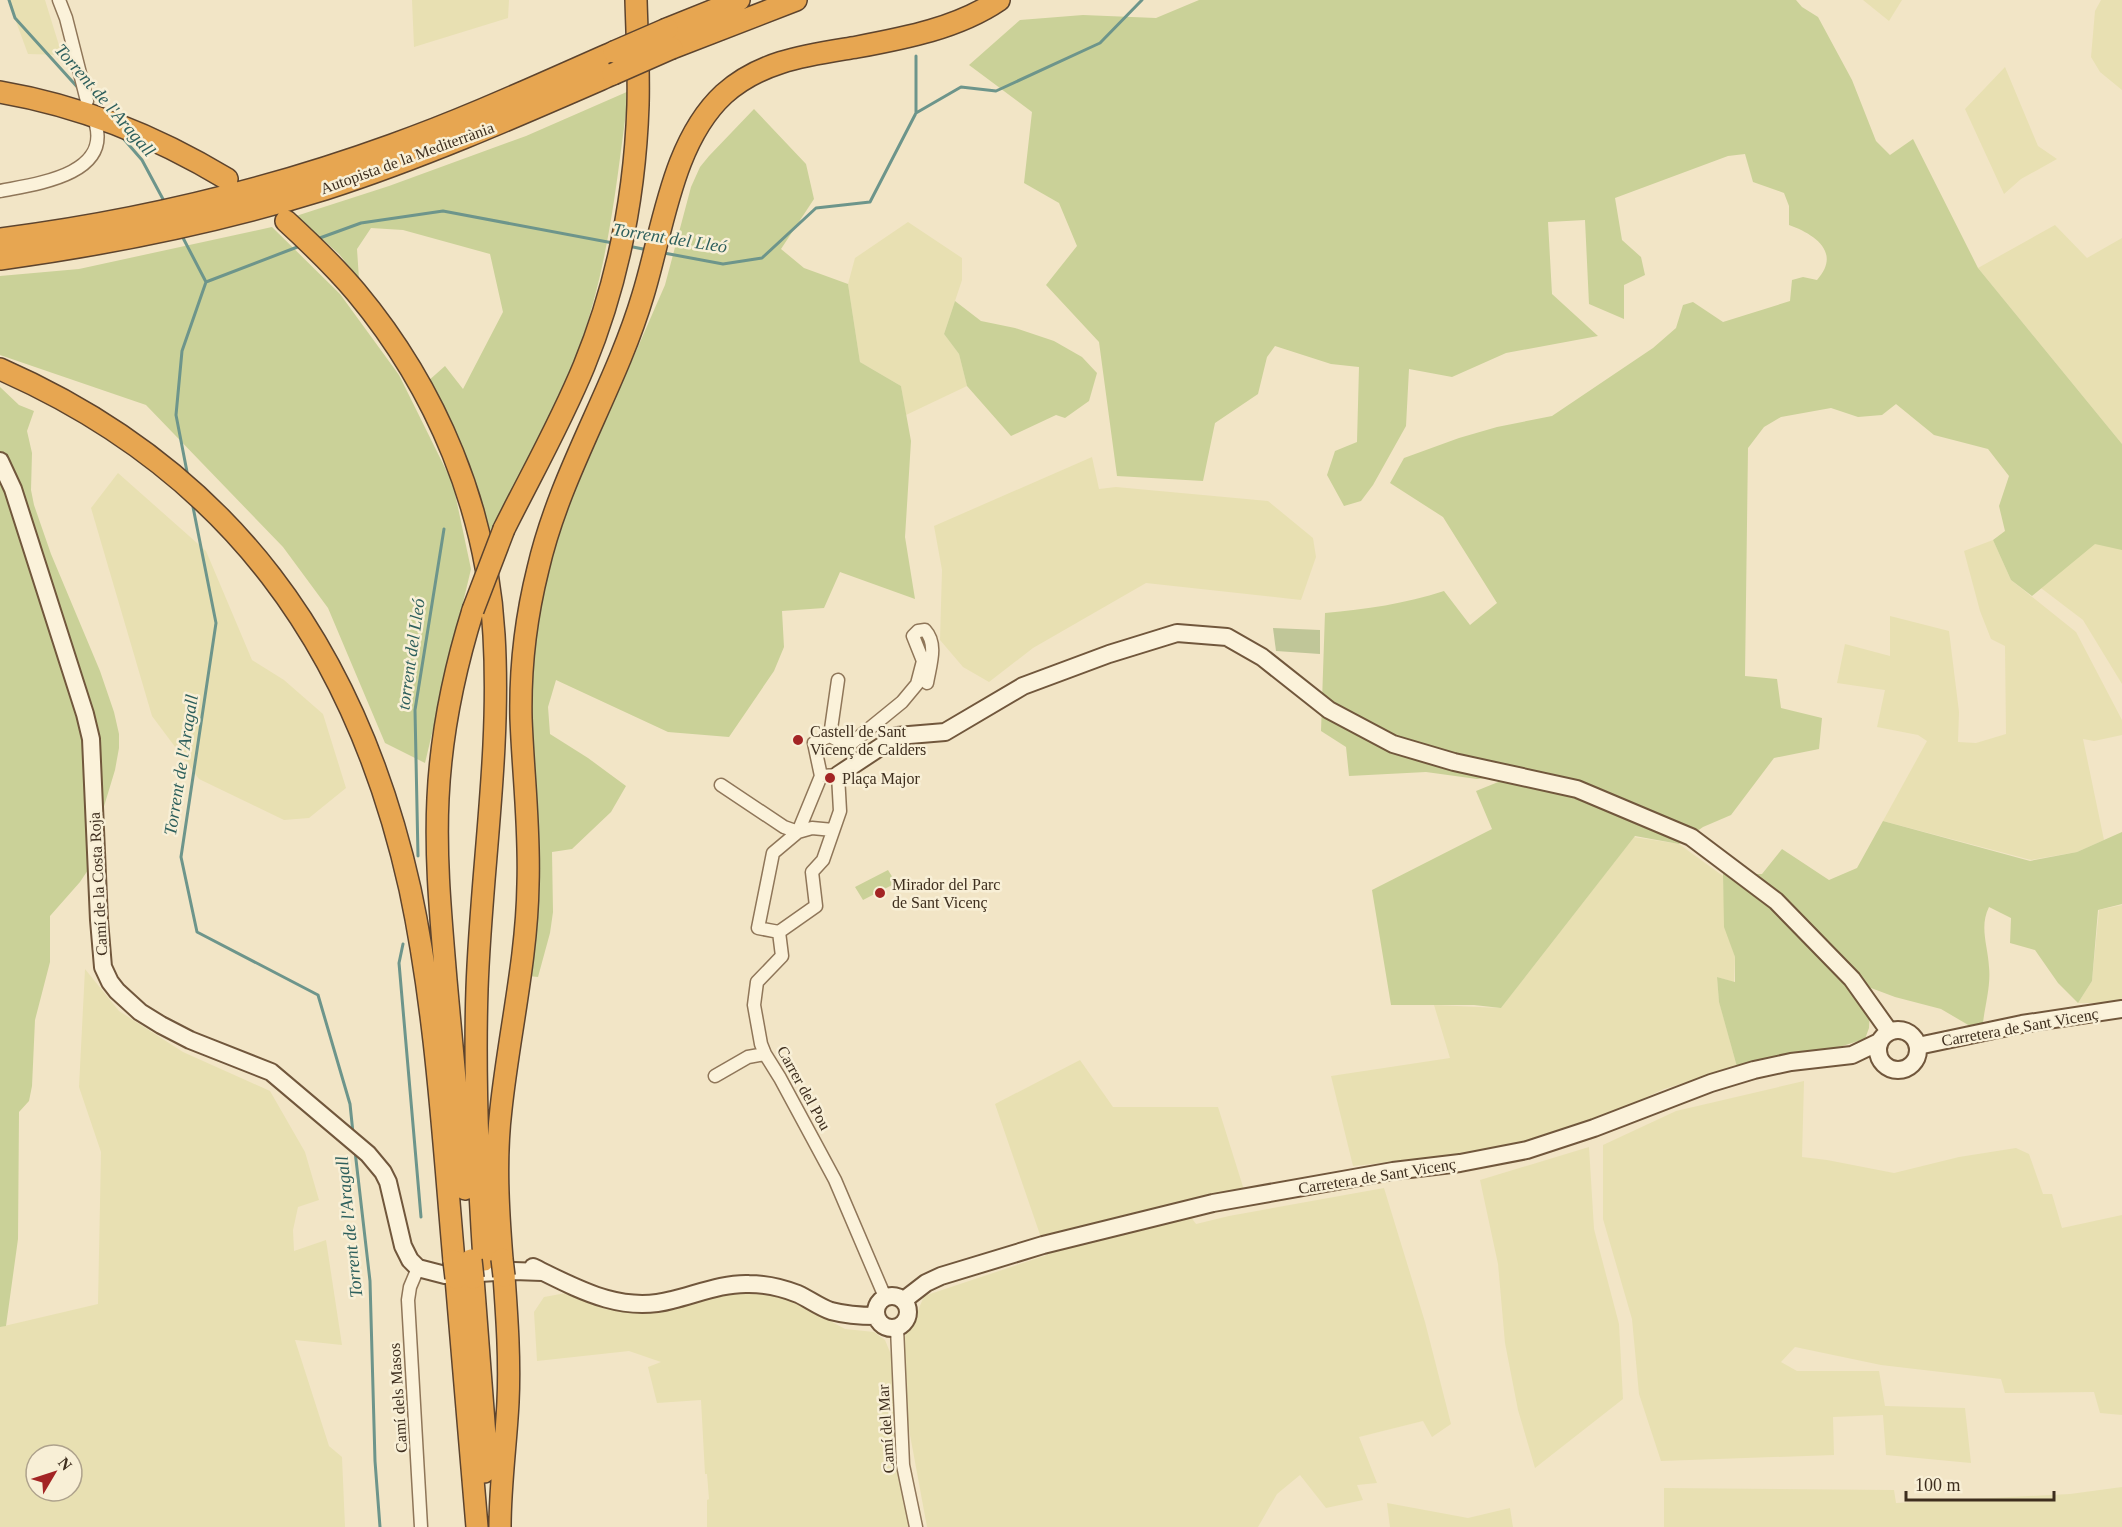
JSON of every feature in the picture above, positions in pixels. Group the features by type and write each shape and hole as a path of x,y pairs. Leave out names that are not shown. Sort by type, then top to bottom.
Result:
{"highway":[{"path":"500,1527 505,1426 497,1404 479,1269 441,923 437,833 440,774 446,723 457,666 473,610 504,529 560,419 584,366 614,275 630,200 635,150 638,102 636,0"},
{"name":"Autopista de la Mediterrània","path":"0,259 167,231 325,189 424,154 613,74 669,39 740,0"},
{"name":"Autopista de la Mediterrània","path":"0,239 148,214 215,199 299,176 440,127 614,52 669,39 796,0"},
{"path":"477,1527 479,1269 497,1182 499,1134 524,945 528,884 521,683 531,602 546,539 561,492 632,329 681,161 694,133 713,105 735,85 765,68 791,58 930,31 988,7 999,0"},
{"path":"0,92 65,106 111,120 158,140 228,179"},
{"path":"286,221 355,291 385,329 414,373 437,416 456,460 473,511 484,555 494,626 495,675 494,734 477,988 476,1113 485,1436 483,1527"},
{"path":"0,369 41,387 94,417 142,450 200,499 251,552 282,591 311,633 347,699 367,745 400,848 416,922 433,1037 479,1269"}],"street":[{"path":"59,0 66,18 87,101"},
{"path":"0,191 52,179 79,168 96,147 98,139 96,125"},
{"name":"Camí de la Costa Roja","path":"0,461 14,489 26,525 91,739 99,920 105,974 128,1002 161,1025 190,1040 271,1072 368,1154 388,1182 403,1246 410,1260 420,1269"},
{"path":"830,735 848,746 902,702 920,677 922,661 914,636 918,631 925,630 930,636 932,652 927,683"},
{"path":"830,735 814,743 830,776 840,811 823,860 812,872 816,906 779,932 758,928 772,853 798,832 830,776 897,736 945,732 1023,686 1109,654 1177,633 1227,637 1262,657 1329,710 1393,744 1454,762 1577,789 1691,837 1776,901 1852,979 1884,1037 1878,1058 1885,1066 1897,1071 1909,1068 1917,1058 1916,1040 1901,1030 1884,1037"},
{"path":"830,735 838,680"},
{"path":"721,785 784,827 798,832 812,828 833,830"},
{"name":"Carrer del Pou","path":"779,932 782,956 757,982 754,1005 765,1054 835,1180 885,1297"},
{"name":"Carretera de Sant Vicenç","path":"1918,1046 2022,1023 2122,1009"},
{"name":"Carretera de Sant Vicenç","path":"904,1300 926,1283 941,1276 1043,1245 1213,1203 1527,1150 1594,1128 1700,1087 1754,1070 1791,1062 1852,1055 1884,1037"},
{"path":"715,1076 748,1057 765,1054"},
{"name":"Carretera de Sant Vicenç","path":"1852,1055 1885,1066"},
{"path":"420,1269 513,1262 529,1265 604,1300 632,1304 659,1303 747,1283 796,1293 828,1310 845,1315 876,1316"},
{"name":"Camí dels Masos","path":"420,1269 410,1287 408,1300 421,1527"},
{"path":"895,1296 904,1300 909,1311 906,1321 897,1328 886,1328 878,1321 877,1305 885,1297 895,1296"},
{"name":"Camí del Mar","path":"897,1328 903,1465 916,1527"}],"shaded area":[{"path":"8,0 45,0 62,55 28,54"},
{"path":"412,0 509,0 508,18 414,47"},
{"path":"1863,0 1902,0 1889,21"},
{"path":"2101,0 2122,0 2122,90 2100,72 2091,57 2095,11"},
{"path":"2005,67 2038,146 2057,159 2021,179 2004,194 1965,109"},
{"path":"908,222 962,258 962,280 944,334 959,354 967,386 906,415 901,386 860,362 848,284 855,258"},
{"path":"2055,225 2087,258 2122,238 2122,444 1978,268"},
{"path":"1092,457 1099,489 1116,487 1268,501 1313,538 1316,557 1301,600 1146,583 1033,648 989,682 963,667 940,640 942,570 934,526"},
{"path":"118,473 206,551 252,660 284,680 323,714 346,788 309,818 284,820 199,779 152,716 91,508"},
{"path":"1993,540 2011,580 2076,632 2122,720 2122,735 2094,741 2083,739 2104,840 2077,852 2031,860 1883,821 1927,741 1918,735 1877,727 1885,690 1837,683 1845,644 1890,656 1890,616 1949,631 1959,712 1958,742 1976,743 2006,734 2005,646 1991,639 1980,611 1964,551"},
{"path":"2093,540 2122,549 2122,684 2083,620 2041,588"},
{"path":"1634,837 1679,844 1723,876 1725,926 1735,957 1734,982 1717,977 1719,1001 1737,1067 1664,1089 1595,1121 1523,1145 1480,1153 1353,1166 1331,1076 1450,1058 1434,1005 1501,1008"},
{"path":"2122,905 2122,1003 2078,1003 2092,981 2099,910"},
{"path":"85,969 119,1011 183,1052 270,1091 305,1152 319,1200 298,1207 293,1230 294,1251 326,1240 342,1345 295,1340 329,1446 342,1457 345,1527 0,1527 0,1327 98,1304 101,1152 79,1087"},
{"path":"1080,1060 1113,1107 1218,1107 1244,1190 1180,1202 1196,1224 1384,1188 1425,1322 1451,1424 1432,1437 1423,1421 1359,1437 1377,1483 1357,1485 1363,1500 1326,1508 1300,1475 1277,1494 1258,1527 927,1527 908,1424 904,1338 924,1296 1047,1255 995,1104"},
{"path":"1804,1081 1802,1157 1894,1173 1959,1157 2016,1148 2029,1154 2043,1194 2052,1194 2062,1228 2122,1215 2122,1415 2100,1413 2094,1392 2005,1393 2001,1379 1881,1365 1795,1347 1781,1362 1797,1371 1879,1371 1885,1406 1965,1408 1971,1463 1886,1455 1883,1415 1833,1417 1834,1455 1661,1461 1639,1394 1632,1319 1603,1219 1603,1145 1676,1111"},
{"path":"1589,1147 1594,1229 1619,1324 1623,1399 1535,1468 1518,1410 1505,1343 1498,1264 1480,1180"},
{"path":"751,1291 786,1297 845,1329 874,1332 885,1340 892,1357 900,1468 910,1527 707,1527 707,1500 709,1499 707,1474 705,1474 701,1400 657,1403 648,1367 661,1362 629,1351 537,1361 534,1312 544,1297 566,1293 591,1301 646,1310 671,1309 721,1295"},
{"path":"2122,1487 2122,1527 1664,1527 1664,1488 1894,1490 1896,1503 2070,1494"},
{"path":"1387,1503 1468,1518 1510,1508 1513,1527 1390,1527"}],"green space":[{"path":"1199,0 1796,0 1802,7 1818,17 1852,80 1876,141 1890,155 1913,139 1978,268 2122,444 2122,550 2095,544 2032,596 2011,580 1993,540 2005,531 1999,506 2009,476 1988,449 1934,435 1896,404 1882,415 1858,417 1831,408 1781,417 1764,427 1748,448 1745,676 1777,679 1781,708 1822,718 1819,749 1774,758 1731,815 1703,827 1679,844 1635,836 1501,1008 1474,1005 1391,1005 1372,890 1492,829 1476,791 1513,776 1477,779 1426,772 1349,776 1346,747 1321,731 1325,613 1385,605 1444,591 1470,625 1497,603 1443,517 1390,483 1404,458 1497,427 1552,416 1653,348 1676,328 1683,305 1693,302 1723,322 1790,301 1792,280 1803,277 1817,280 1827,261 1826,253 1815,239 1789,225 1789,206 1784,193 1753,182 1745,154 1728,156 1615,198 1622,240 1641,257 1645,275 1624,285 1624,319 1589,304 1585,220 1548,222 1552,294 1598,336 1506,353 1452,377 1409,369 1406,426 1373,485 1361,501 1344,506 1327,475 1335,451 1357,442 1359,367 1331,364 1275,346 1267,357 1258,394 1215,423 1203,481 1117,476 1099,342 1046,285 1077,246 1059,203 1024,183 1032,112 969,65 1020,20 1083,15 1156,18"},
{"path":"629,91 607,241 595,298 584,333 544,436 509,501 489,532 458,438 427,382 445,366 463,389 503,312 490,254 403,230 371,228 357,249 359,279 339,254 296,216 389,186 526,136"},
{"path":"754,109 806,164 814,199 781,249 804,268 848,284 860,362 901,386 911,441 905,537 915,599 840,572 824,608 782,611 784,647 774,671 729,737 668,732 556,680 548,707 550,734 626,786 611,812 572,849 552,852 553,912 550,933 538,977 528,976 538,896 528,698 538,615 556,532 600,426 623,381 665,285 691,187 700,167"},
{"path":"272,227 340,294 399,375 453,484 471,569 425,763 385,743 328,608 283,547 146,405 0,355 0,276 79,269"},
{"path":"955,301 981,321 1015,328 1054,341 1082,357 1097,373 1089,401 1065,418 1056,415 1011,436 967,386 959,354 944,334"},
{"path":"0,387 19,405 34,411 27,431 32,453 31,490 34,505 51,554 100,671 114,712 119,734 119,748 102,813 96,858 80,882 50,916 50,962 35,1020 32,1086 29,1101 19,1112 18,1239 6,1326 0,1327"},
{"path":"1273,628 1320,630 1320,654 1276,651"},
{"path":"1883,821 2030,861 2077,852 2122,832 2122,904 2098,910 2092,981 2078,1003 2058,983 2035,950 2010,943 2011,918 1989,907 1984,929 1989,981 1983,1023 1970,1026 1941,1009 1871,988 1869,1028 1865,1039 1839,1047 1785,1055 1737,1067 1719,1002 1717,977 1735,982 1735,957 1724,927 1723,874 1762,874 1782,849 1829,880 1857,868"},
{"path":"888,870 896,883 863,900 855,887"}],"waterway":[{"name":"Torrent de l'Aragall","path":"9,0 15,18 80,90"},
{"name":"Torrent del Lleó","path":"664,253 723,264 762,258 816,208 870,202 916,113 961,87 996,91 1100,43 1142,0"},
{"path":"916,56 916,113"},
{"name":"Torrent de l'Aragall","path":"122,137 142,160 164,201"},
{"name":"Torrent del Lleó","path":"317,239 361,223 443,211 613,243"},
{"name":"Torrent de l'Aragall","path":"181,234 206,282 182,351 176,415 188,477"},
{"name":"Torrent del Lleó","path":"206,282 300,246"},
{"name":"Torrent del Lleó","path":"628,246 648,250"},
{"name":"Torrent de l'Aragall","path":"193,507 216,623 181,857 197,932 318,995 350,1104 353,1133"},
{"name":"torrent del Lleó","path":"418,856 415,710 444,529"},
{"name":"torrent del Lleó","path":"403,944 399,963 421,1217"},
{"name":"Torrent de l'Aragall","path":"355,1151 370,1281 375,1461 380,1527"}],"place":[{"name":"Castell de Sant Vicenç de Calders","path":"798,740"},
{"name":"Plaça Major","path":"830,778"},
{"name":"Mirador del Parc de Sant Vicenç","path":"880,893"}]}
